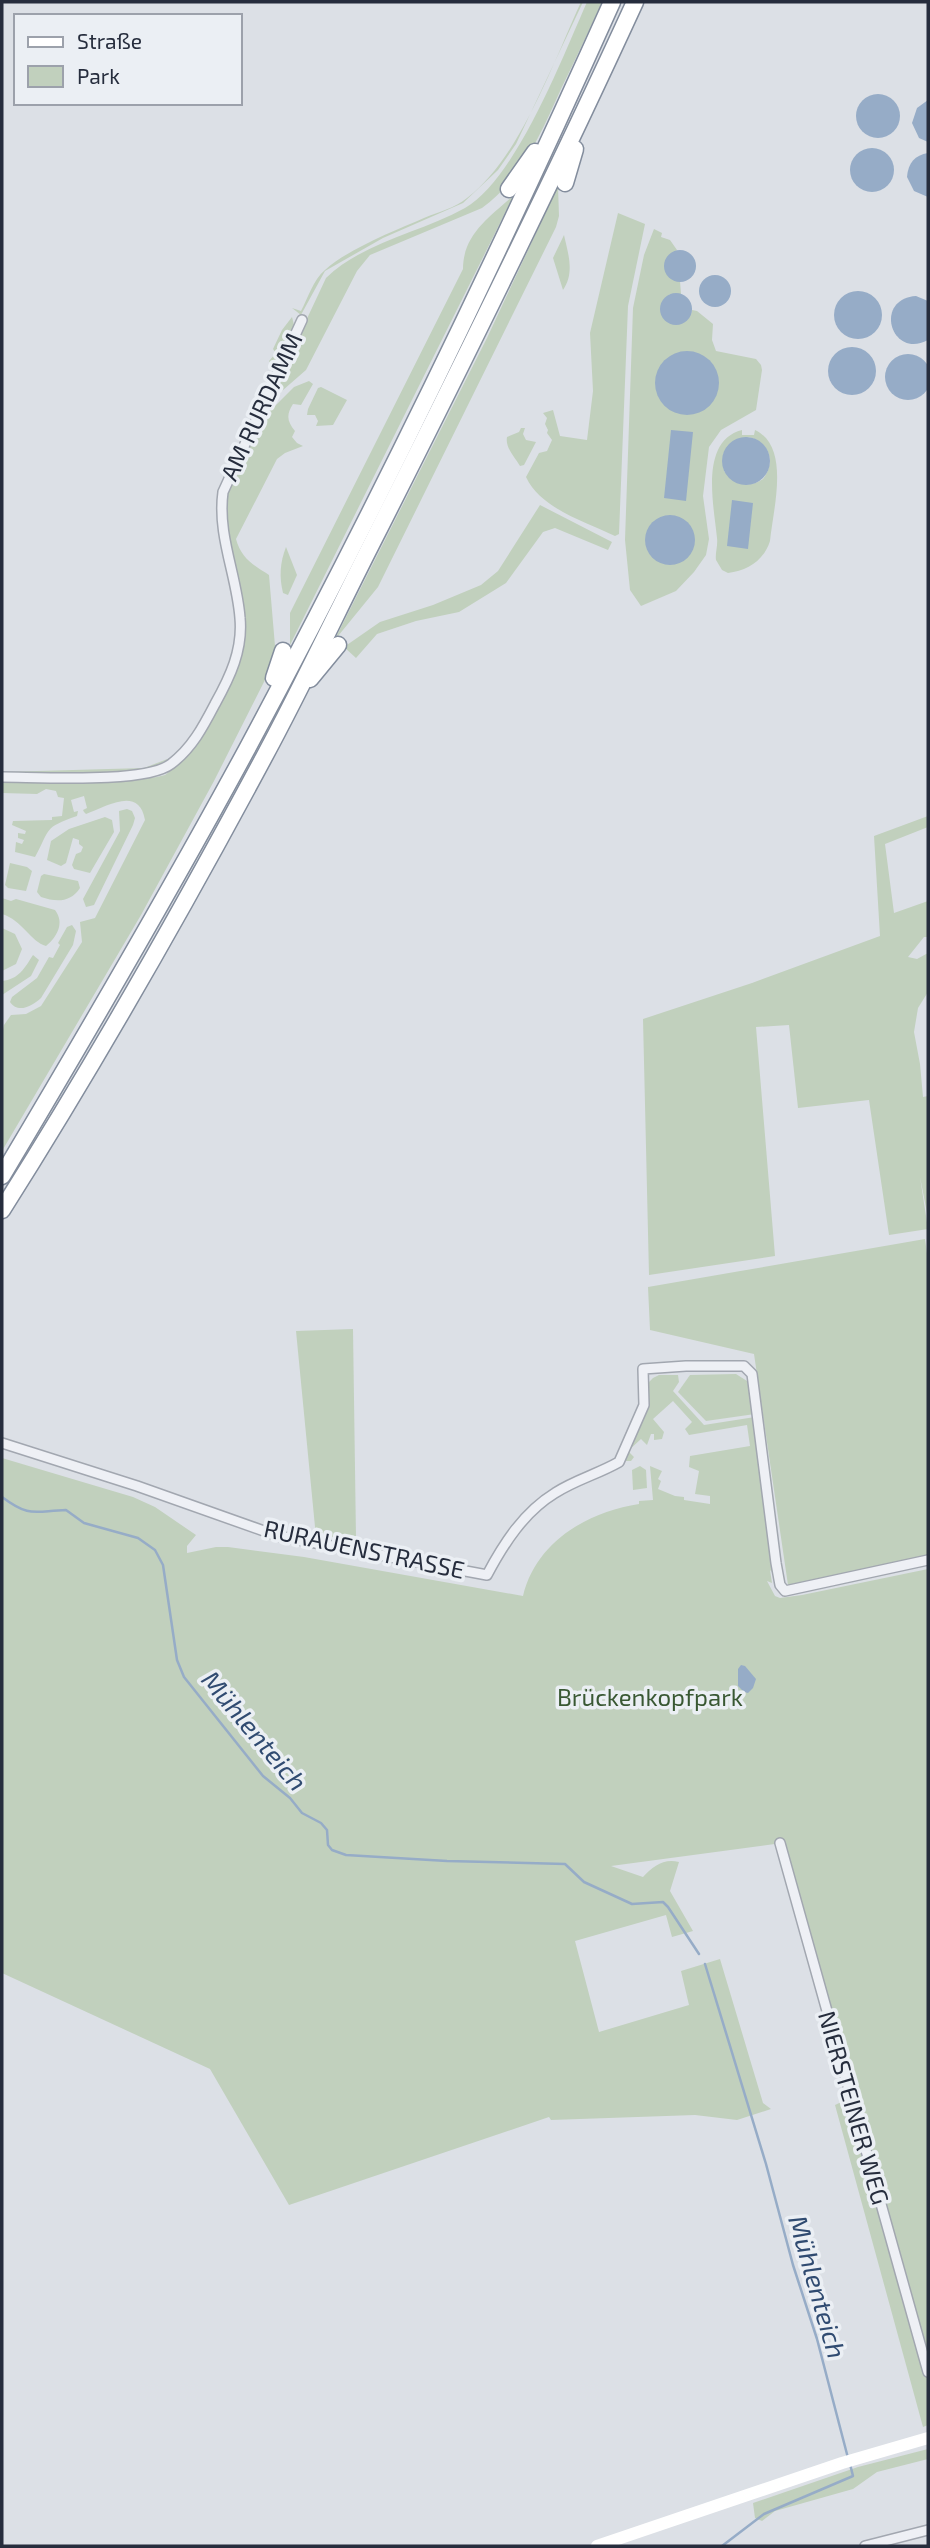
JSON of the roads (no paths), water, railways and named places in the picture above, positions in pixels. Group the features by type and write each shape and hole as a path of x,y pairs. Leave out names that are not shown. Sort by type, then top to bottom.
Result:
{"highway":[{"path":"2,1176 247,748 410,431 612,2"},
{"path":"2,1210 151,960 265,756 439,410 635,2"},
{"path":"565,183 608,60"},
{"path":"509,189 565,106"},
{"path":"293,699 338,645"},
{"path":"247,748 283,651"}],"main road":[{"path":"597,2546 849,2461 928,2438"}],"street":[{"name":"AM RURDAMM","path":"2,777 148,774 170,765 195,741 232,674 239,646 241,626 221,520 223,492 302,320"},
{"name":"RURAUENSTRASSE","path":"2,1443 137,1486 278,1536 487,1575 507,1539 529,1514 554,1493 619,1462 644,1405 643,1369 744,1366 750,1369 752,1374 776,1563 780,1585 785,1591 928,1560"},
{"name":"NIERSTEINER WEG","path":"780,1843 928,2372"},
{"path":"865,2546 928,2530"},
{"path":"904,2535 906,2546"}],"water":[{"path":"878,94 894,100 900,116 894,132 878,138 862,132 856,116 862,100"},
{"path":"928,100 928,142 919,138 912,123 917,108"},
{"path":"872,148 888,154 894,170 888,186 872,192 856,186 850,170 856,154"},
{"path":"928,153 928,197 914,191 907,177 913,160"},
{"path":"680,250 691,255 696,266 691,277 680,282 669,277 664,266 669,255"},
{"path":"715,275 726,280 731,291 726,302 715,307 704,302 699,291 704,280"},
{"path":"858,291 875,298 882,315 875,332 858,339 841,332 834,315 841,298"},
{"path":"676,293 687,298 692,309 687,320 676,325 665,320 660,309 665,298"},
{"path":"916,296 928,301 928,340 915,344 904,342 897,336 891,317 895,307 903,300"},
{"path":"852,347 869,354 876,371 869,388 852,395 835,388 828,371 835,354"},
{"path":"681,351 693,351 710,360 717,371 717,395 710,406 693,415 681,415 669,410 660,401 655,389 655,377 660,365 669,356"},
{"path":"908,354 917,355 924,361 930,368 930,386 924,393 917,399 908,400 899,399 892,393 886,386 885,377 886,368 892,361 899,355"},
{"path":"671,430 693,432 686,501 664,498"},
{"path":"746,437 763,444 770,461 763,478 746,485 729,478 722,461 729,444"},
{"path":"732,500 753,503 748,549 727,546"},
{"path":"670,515 688,522 695,540 688,558 670,565 652,558 645,540 652,522"},
{"path":"741,1665 756,1679 748,1693 738,1686 738,1669"}],"waterway":[{"name":"Mühlenteich","path":"2,1497 26,1511 66,1510 84,1523 138,1538 155,1550 163,1565 177,1660 184,1677 263,1776 290,1798 302,1813 321,1823 327,1830 328,1845 332,1850 346,1855 565,1864 584,1882 632,1904 663,1902 699,1954"},
{"name":"Mühlenteich","path":"705,1964 817,2339 848,2458"},
{"name":"Mühlenteich","path":"722,2546 764,2514 853,2476 850,2464"}],"park label":[{"name":"Brückenkopfpark","path":"650,1698"}]}
